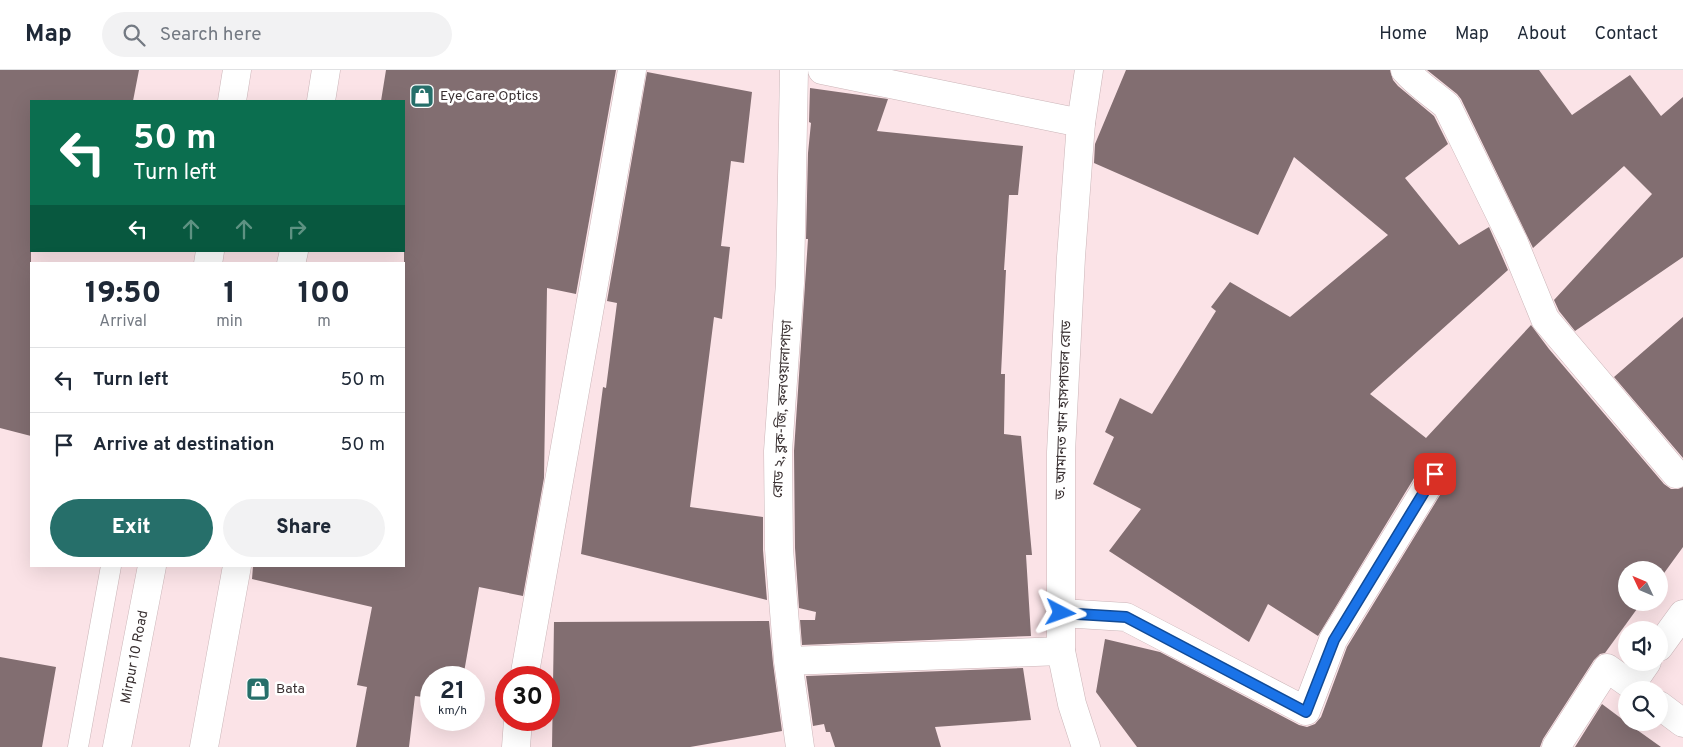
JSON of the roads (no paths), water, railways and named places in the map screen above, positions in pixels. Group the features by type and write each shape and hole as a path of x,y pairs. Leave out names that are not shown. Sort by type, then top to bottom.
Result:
{"street":[{"path":"232,100 236,70"},
{"path":"321,100 326,70"},
{"path":"526,666 632,70"},
{"name":"রোড ২, ব্লক-জি, কলওয়ালাপাড়া","path":"794,70 790,283 778,451 779,549 788,661 800,747"},
{"path":"822,70 1081,123"},
{"name":"ড. আমানত খান হাসপাতাল রোড","path":"1086,747 1072,704 1061,651 1061,452 1071,256 1081,123 1089,70"},
{"path":"1404,70 1414,81 1447,106 1514,243 1545,319 1676,474"},
{"path":"1061,613 1126,617 1306,712 1334,640 1435,474"},
{"name":"Mirpur 10 Road","path":"117,747 152,567"},
{"path":"204,747 237,567"},
{"path":"1668,635 1683,614"},
{"path":"788,661 1061,651"},
{"path":"1556,747 1607,668 1625,681"},
{"path":"1668,712 1683,723"},
{"path":"516,747 517,731"}],"lane":[{"path":"78,747 111,567"}],"place":[{"name":"Eye Care Optics","path":"422,96"},
{"name":"Bata","path":"258,689"}]}
